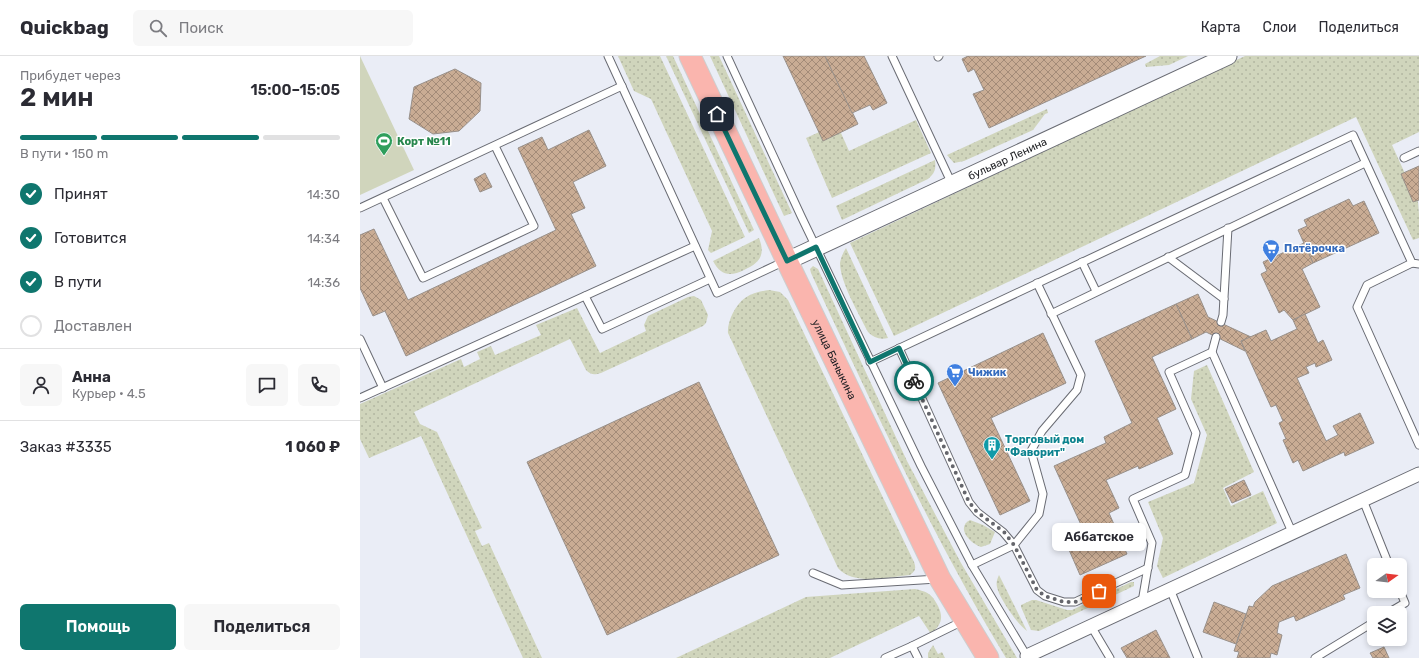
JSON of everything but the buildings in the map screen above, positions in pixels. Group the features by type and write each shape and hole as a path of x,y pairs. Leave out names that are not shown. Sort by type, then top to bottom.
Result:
{"main road":[{"name":"улица Баныкина","path":"690,56 940,579 988,658"}],"street":[{"name":"бульвар Ленина","path":"787,261 1228,56"},
{"path":"1028,657 1142,602 1419,474"}],"lane":[{"path":"608,56 717,293 787,261"},
{"path":"727,56 870,362 921,466 972,565 1028,657"},
{"path":"892,56 952,184"},
{"path":"360,208 622,86"},
{"path":"870,362 1352,135 1416,263 1367,285 1357,307 1419,445"},
{"path":"383,198 423,278 534,226 495,146"},
{"path":"1404,158 1419,151"},
{"path":"1052,314 1365,163"},
{"path":"1221,322 1223,315 1228,228"},
{"path":"360,398 695,246"},
{"path":"1168,257 1224,299"},
{"path":"1082,262 1096,292"},
{"path":"585,296 602,329 710,279"},
{"path":"972,565 1014,545 1039,514 1043,494 1031,451 1042,431 1077,390 1081,375 1037,283"},
{"path":"1216,337 1212,352 1292,532"},
{"path":"360,339 383,388"},
{"path":"899,348 969,502 977,512 1004,532 1014,545 1037,590 1045,596 1064,602 1075,602 1148,568"},
{"path":"1142,602 1152,542 1133,499 1185,475 1196,433 1169,372 1212,352"},
{"path":"1363,500 1386,558"},
{"path":"814,574 842,585 940,579"},
{"path":"1170,589 1198,658"},
{"path":"1399,606 1404,603 1402,598"},
{"path":"885,658 965,620"},
{"path":"1091,626 1110,658"},
{"path":"1315,658 1367,626"},
{"path":"912,646 918,658"}],"green space":[{"name":"Корт №11","path":"360,56 414,170 360,195"},
{"path":"618,56 660,56 745,237 711,253 708,250 712,231 651,99 634,91"},
{"path":"666,56 673,56 754,230 749,233"},
{"path":"710,56 719,56 792,213 784,216"},
{"path":"1160,56 1188,56 1169,65 1146,67 1145,64"},
{"path":"1245,56 1419,56 1419,132 1392,145 1418,202 1419,238 1413,240 1356,117 894,336 850,243"},
{"path":"1047,109 1048,113 1045,114 1033,130 964,161 954,163 947,155"},
{"path":"916,120 931,153 832,198 806,138 837,124 849,151"},
{"path":"935,160 934,171 928,179 842,220 836,206"},
{"path":"759,238 762,250 760,258 754,265 744,270 734,274 722,272 713,261"},
{"path":"846,248 888,338 877,338 868,332 846,288 840,263"},
{"path":"813,266 818,269 907,461 961,563 1017,658 1006,658 952,564 927,516 811,273 810,269"},
{"path":"769,290 780,292 788,300 914,562 915,569 910,575 862,579 845,574 838,568 728,333 730,319 741,301 748,296"},
{"path":"694,296 701,300 708,315 706,323 703,326 601,373 593,374 586,370 570,339 414,412 420,424 437,432 482,528 475,531 482,546 489,543 542,658 523,658 421,436 369,458 360,439 360,404 461,359 464,367 480,359 477,352 491,346 495,355 541,335 536,325 577,308 600,353 646,331 644,325 648,316 688,297"},
{"path":"1207,365 1254,472 1223,488 1231,506 1263,491 1277,523 1163,578 1157,566 1163,538 1148,502 1194,483 1207,435 1191,399 1194,371"},
{"path":"970,520 995,532 990,544 981,547 969,539 964,531 964,527"},
{"path":"999,575 1027,631 1014,617 998,592 997,581"},
{"path":"1131,582 1134,582 1134,586 1039,631 1031,630 1021,607 1021,605 1032,600 1036,600 1067,610 1072,610"},
{"path":"915,589 932,596 940,610 941,618 939,624 931,634 919,616 830,658 676,658 806,597"},
{"path":"933,645 938,654 942,652 945,658 928,658 928,653"}],"way so far":[{"path":"914,381 969,502 977,512 1004,532 1014,545 1037,590 1045,596 1064,602 1075,602 1099,591"}],"place":[{"name":"Корт №11","path":"384,156"},
{"name":"Пятёрочка","path":"1271,263"},
{"name":"Чижик","path":"955,387"},
{"name":"Торговый дом \"Фаворит\"","path":"992,460"},
{"name":"Аббатское","path":"1099,591"}],"route":[{"path":"717,114 787,261 816,247 870,362 899,348 914,381"}]}
